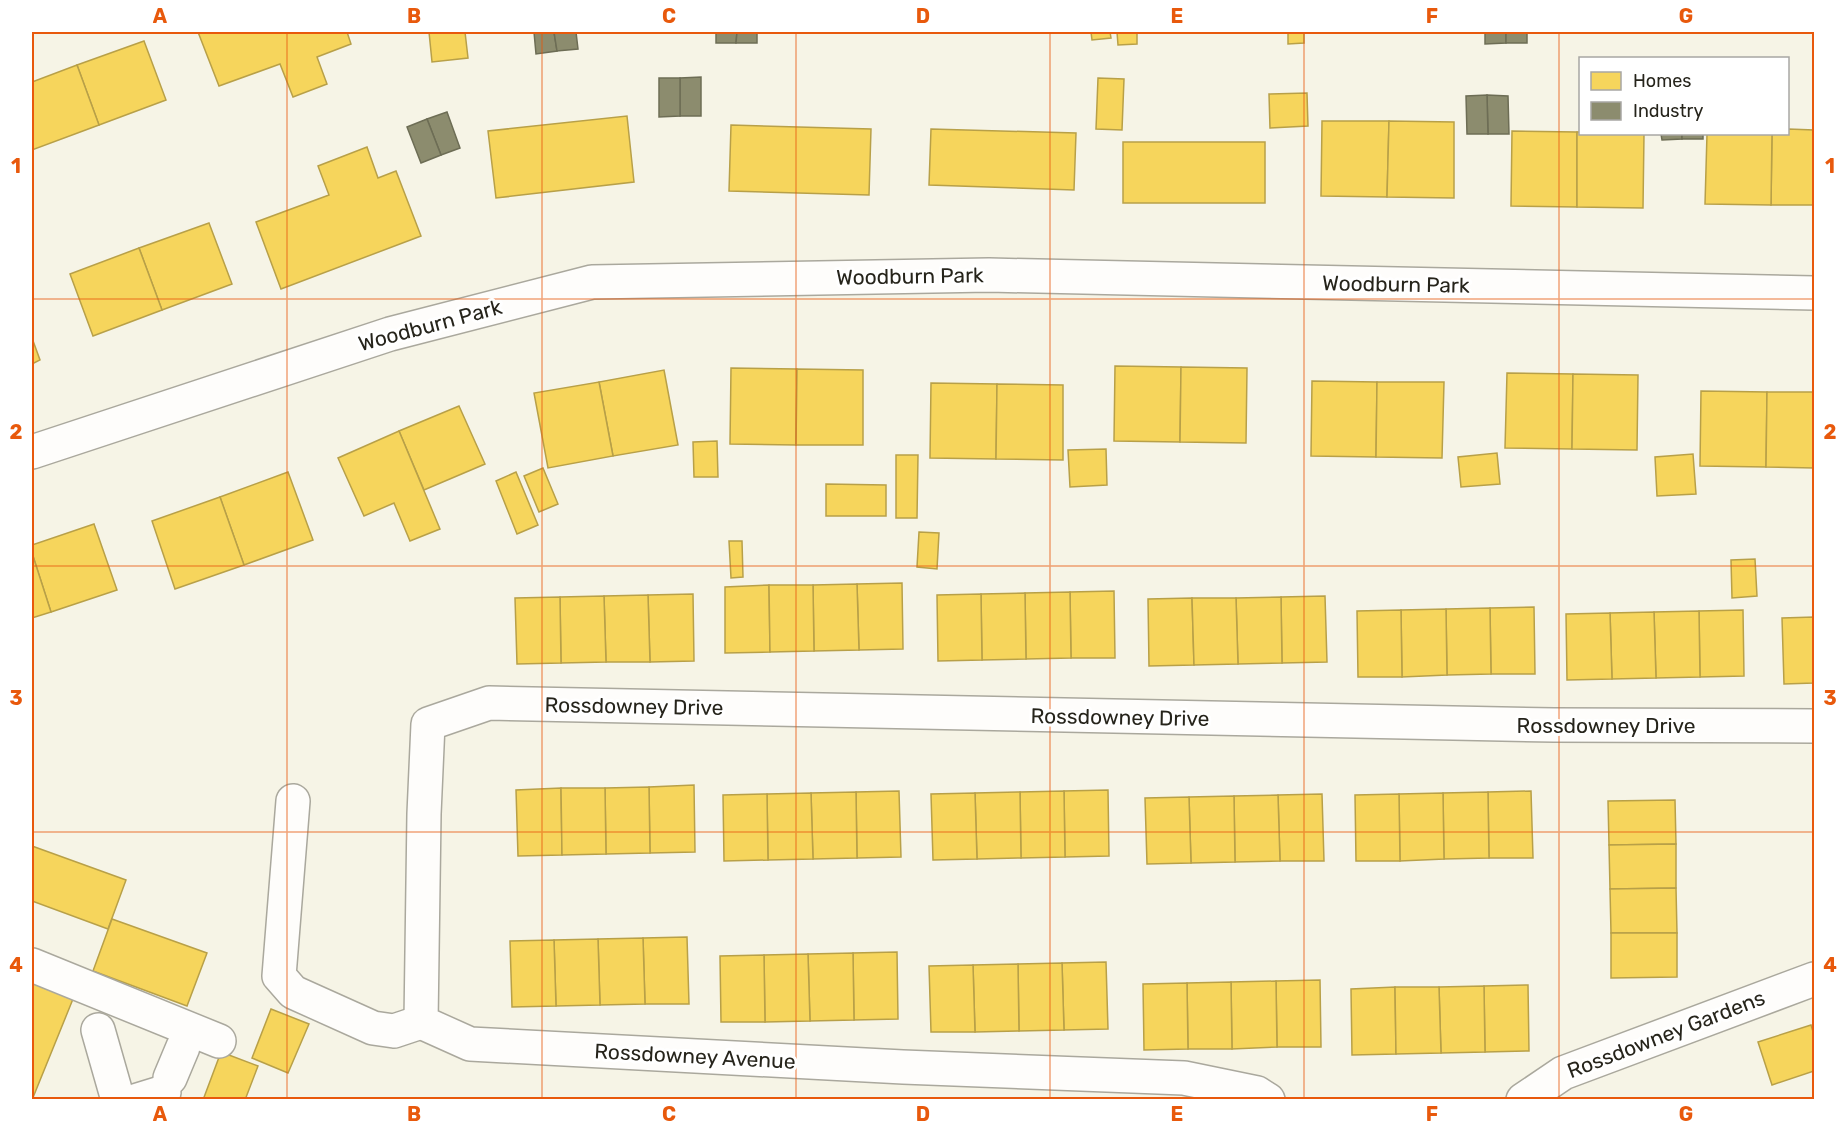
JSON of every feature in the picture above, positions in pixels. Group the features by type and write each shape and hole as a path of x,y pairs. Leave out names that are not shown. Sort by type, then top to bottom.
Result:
{"street":[{"name":"Woodburn Park","path":"32,452 390,334 592,282 989,275 1815,293"},
{"name":"Rossdowney Drive","path":"421,1022 424,814 428,724 489,703 1554,725 1815,726"},
{"path":"293,801 279,976 293,992 373,1028 394,1031 421,1022"},
{"path":"32,965 219,1041"},
{"name":"Rossdowney Gardens","path":"1523,1100 1563,1073 1793,985 1815,979"},
{"name":"Rossdowney Avenue","path":"421,1022 470,1044 903,1067 1184,1078 1257,1093 1268,1100"},
{"path":"98,1030 118,1100"},
{"path":"157,1090 183,1047"}],"building: Homes":[{"path":"198,32 347,32 351,44 317,57 327,84 293,97 280,64 219,86"},
{"path":"429,32 465,32 468,58 432,62"},
{"path":"1091,32 1110,32 1111,38 1092,40"},
{"path":"1117,32 1137,32 1137,44 1118,45"},
{"path":"1288,32 1304,32 1304,43 1288,44"},
{"path":"144,41 166,100 99,125 77,65"},
{"path":"77,65 99,125 32,150 32,82"},
{"path":"1098,78 1124,79 1122,130 1096,129"},
{"path":"1307,93 1308,126 1270,128 1269,94"},
{"path":"627,116 634,182 496,198 488,131"},
{"path":"1322,121 1389,121 1387,197 1321,196"},
{"path":"1389,121 1454,122 1454,198 1387,197"},
{"path":"731,125 871,129 869,195 729,191"},
{"path":"931,129 1076,133 1074,190 929,185"},
{"path":"1789,129 1814,130 1814,205 1771,205 1772,135 1789,135"},
{"path":"1512,131 1577,132 1577,207 1511,206"},
{"path":"1577,132 1579,135 1644,135 1643,208 1577,207"},
{"path":"1707,135 1772,135 1771,205 1705,204"},
{"path":"1123,142 1265,142 1265,203 1123,203"},
{"path":"367,147 378,178 396,171 421,236 281,289 256,222 329,195 318,166"},
{"path":"209,223 232,284 162,310 139,248"},
{"path":"139,248 162,310 93,336 70,274"},
{"path":"32,338 40,360 32,364"},
{"path":"1115,366 1181,367 1180,442 1114,441"},
{"path":"1181,367 1247,368 1246,443 1180,442"},
{"path":"731,368 797,369 796,445 730,444"},
{"path":"797,369 863,370 863,445 796,445"},
{"path":"664,370 678,445 613,456 599,382"},
{"path":"1507,373 1573,374 1572,449 1505,448"},
{"path":"1573,374 1638,375 1637,450 1572,449"},
{"path":"1312,381 1377,382 1376,457 1311,456"},
{"path":"599,382 613,456 548,468 534,393"},
{"path":"1377,382 1444,382 1442,458 1376,457"},
{"path":"931,383 997,384 996,459 930,458"},
{"path":"997,384 1063,385 1063,460 996,459"},
{"path":"1701,391 1767,392 1766,467 1700,466"},
{"path":"1767,392 1814,392 1814,468 1766,467"},
{"path":"459,406 485,464 424,490 399,431"},
{"path":"399,431 440,529 410,541 394,503 364,516 338,458"},
{"path":"717,441 718,477 694,477 693,442"},
{"path":"1106,449 1107,485 1070,487 1068,450"},
{"path":"1497,453 1500,484 1461,487 1458,457"},
{"path":"1693,454 1696,494 1657,496 1655,457"},
{"path":"896,455 918,455 917,518 896,518"},
{"path":"543,468 558,504 539,512 524,476"},
{"path":"288,472 313,540 244,565 220,497"},
{"path":"516,472 538,525 517,534 496,481"},
{"path":"826,484 886,485 886,516 826,516"},
{"path":"220,497 244,565 175,589 152,521"},
{"path":"94,524 117,590 51,612 32,553 32,545"},
{"path":"919,532 939,533 937,569 917,567"},
{"path":"729,541 742,541 743,577 731,578"},
{"path":"32,553 51,612 32,618"},
{"path":"1755,559 1757,596 1732,598 1731,560"},
{"path":"902,583 903,649 859,650 857,584"},
{"path":"857,584 859,650 814,651 813,585"},
{"path":"769,585 770,652 725,653 725,587"},
{"path":"769,585 813,585 814,651 770,652"},
{"path":"1114,591 1115,658 1071,658 1070,592"},
{"path":"1070,592 1071,658 1026,659 1025,593"},
{"path":"1025,593 1026,659 982,660 981,594"},
{"path":"693,594 694,661 650,662 648,595"},
{"path":"981,594 982,660 938,661 937,595"},
{"path":"648,595 650,662 606,662 604,596"},
{"path":"604,596 606,662 561,663 560,597"},
{"path":"1325,596 1327,662 1282,663 1281,597"},
{"path":"560,597 561,663 517,664 515,598"},
{"path":"1281,597 1282,663 1238,664 1236,598"},
{"path":"1192,598 1194,665 1149,666 1148,599"},
{"path":"1192,598 1236,598 1238,664 1194,665"},
{"path":"1534,607 1535,674 1491,674 1490,608"},
{"path":"1490,608 1491,674 1447,675 1446,609"},
{"path":"1446,609 1447,675 1402,677 1401,610"},
{"path":"1401,610 1402,677 1358,677 1357,611"},
{"path":"1743,610 1744,676 1700,677 1699,611"},
{"path":"1699,611 1700,677 1656,678 1654,612"},
{"path":"1654,612 1656,678 1612,679 1610,613"},
{"path":"1610,613 1612,679 1567,680 1566,614"},
{"path":"1814,617 1814,683 1784,684 1782,618"},
{"path":"694,785 695,852 650,853 649,787"},
{"path":"649,787 650,853 606,854 605,788"},
{"path":"561,788 562,855 518,856 516,790"},
{"path":"561,788 605,788 606,854 562,855"},
{"path":"1108,790 1109,856 1065,857 1064,791"},
{"path":"899,791 901,857 857,858 856,792"},
{"path":"1064,791 1065,857 1021,858 1020,792"},
{"path":"1531,791 1533,858 1489,858 1488,792"},
{"path":"856,792 857,858 813,859 811,793"},
{"path":"1020,792 1021,858 977,859 975,793"},
{"path":"1488,792 1489,858 1444,859 1443,793"},
{"path":"811,793 813,859 768,860 767,794"},
{"path":"975,793 977,859 933,860 931,794"},
{"path":"1443,793 1444,859 1400,861 1399,794"},
{"path":"767,794 768,860 724,861 723,795"},
{"path":"1322,794 1324,861 1280,861 1278,795"},
{"path":"1399,794 1400,861 1356,861 1355,795"},
{"path":"1278,795 1280,861 1235,862 1234,796"},
{"path":"1234,796 1235,862 1191,863 1189,797"},
{"path":"1189,797 1191,863 1147,864 1145,798"},
{"path":"1675,800 1676,844 1609,845 1608,801"},
{"path":"1676,844 1676,888 1610,889 1609,845"},
{"path":"32,846 126,880 108,929 32,901"},
{"path":"1676,888 1677,933 1611,933 1610,889"},
{"path":"112,919 207,953 187,1006 93,971"},
{"path":"1611,933 1677,933 1677,977 1611,978"},
{"path":"687,937 689,1004 645,1004 643,938"},
{"path":"643,938 645,1004 600,1005 598,939"},
{"path":"598,939 600,1005 556,1006 554,940"},
{"path":"554,940 556,1006 512,1007 510,941"},
{"path":"897,952 898,1019 854,1020 853,953"},
{"path":"853,953 854,1020 810,1021 808,954"},
{"path":"808,954 810,1021 765,1022 764,955"},
{"path":"764,955 765,1022 721,1022 720,956"},
{"path":"1106,962 1108,1029 1064,1030 1062,963"},
{"path":"1062,963 1064,1030 1019,1031 1018,964"},
{"path":"1018,964 1019,1031 975,1032 973,965"},
{"path":"973,965 975,1032 931,1032 929,966"},
{"path":"1320,980 1321,1047 1277,1047 1276,981"},
{"path":"1276,981 1277,1047 1232,1049 1231,982"},
{"path":"32,982 73,999 32,1100"},
{"path":"1231,982 1232,1049 1188,1049 1187,983"},
{"path":"1187,983 1188,1049 1144,1050 1143,984"},
{"path":"1528,985 1529,1051 1485,1052 1484,986"},
{"path":"1484,986 1485,1052 1441,1053 1439,987"},
{"path":"1395,987 1396,1054 1352,1055 1351,989"},
{"path":"1395,987 1439,987 1441,1053 1396,1054"},
{"path":"271,1009 309,1024 288,1073 252,1058"},
{"path":"1811,1025 1814,1035 1814,1071 1772,1085 1758,1042"},
{"path":"221,1052 258,1066 245,1100 203,1100"}],"building: Industry":[{"path":"534,32 554,32 557,51 536,54"},
{"path":"554,32 576,32 578,49 557,51"},
{"path":"716,32 737,32 736,43 716,43"},
{"path":"737,32 757,32 757,43 736,43"},
{"path":"1485,32 1506,32 1506,43 1485,44"},
{"path":"1506,32 1527,32 1527,43 1506,43"},
{"path":"701,77 701,116 680,116 680,78"},
{"path":"659,78 680,78 680,116 659,117"},
{"path":"1487,95 1508,96 1509,134 1488,134"},
{"path":"1487,95 1488,134 1467,134 1466,96"},
{"path":"447,112 460,148 441,155 427,119"},
{"path":"427,119 441,155 421,163 407,127"},
{"path":"1661,135 1682,135 1682,139 1662,140"},
{"path":"1682,135 1703,135 1703,139 1682,139"}]}
